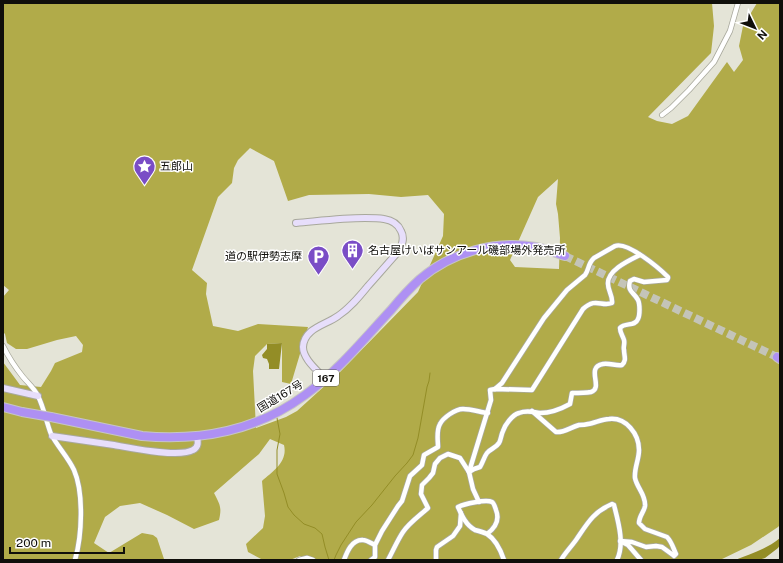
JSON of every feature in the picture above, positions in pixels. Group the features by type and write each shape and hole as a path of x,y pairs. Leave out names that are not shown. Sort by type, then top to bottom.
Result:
{"highway":[{"name":"国道167号","path":"3,407 142,436 171,438 227,432 257,422 282,410 305,395 341,364 416,283 429,272 448,261 462,254 476,250 508,245 538,248 565,256"}],"street":[{"path":"662,115 689,90 714,62 730,31 738,3"},
{"path":"296,223 351,218 378,218 397,224 403,235 403,241 398,252 352,305 336,318 317,327 306,337 303,348 304,354 325,379"},
{"path":"618,245 621,245 635,251 667,275 667,280 644,282 634,279 630,281 630,290 637,298 639,303 639,318 636,322 622,325 620,328 620,332 625,342 624,364 621,366 608,364 599,365 594,374 595,389 592,392 572,393 570,404 566,406 547,412 540,413 531,411 518,413 515,415 506,424 499,443 488,452 480,467 469,472 488,413 491,400 490,391 502,383 544,318 567,290 585,276 591,260 618,245"},
{"path":"495,389 532,390 580,312 589,304 594,302 612,303 613,300 608,279 611,274 624,264 640,255"},
{"path":"3,346 9,359 38,396 52,436 71,464 77,478 79,486 81,524 75,560"},
{"path":"3,388 38,396"},
{"path":"371,560 375,557 375,545 385,525 402,501 410,476 422,465 424,455 438,447 439,425 454,411 462,409 488,413"},
{"path":"531,411 556,432 562,432 607,419 620,419 633,432 638,443 639,451 635,476 644,495 645,502 639,523 645,529 667,538 671,542 676,554 674,556 662,547 646,547 632,542 620,541"},
{"path":"52,436 171,453 186,452 195,449 198,442 197,436"},
{"path":"388,560 403,531 428,508 421,494 422,485 433,473 435,464 440,458 448,454 460,458 469,472 473,489 479,502"},
{"path":"487,534 495,526 498,517 496,508 492,502 479,502 458,507 465,521 474,529 487,534 499,548 504,560"},
{"path":"561,560 588,523 601,510 612,504 614,505 620,529 620,553 617,560"},
{"path":"436,560 437,547 453,536 460,526 461,513"},
{"path":"344,560 348,550 357,541 363,540 375,545"},
{"path":"620,541 628,545 641,560"},
{"path":"299,560 307,558 313,560"}],"shaded area":[{"path":"3,3 712,3 714,26 711,53 648,117 657,121 672,124 688,116 727,62 734,72 743,60 739,46 743,26 757,3 780,3 780,525 751,545 720,560 304,560 300,556 290,560 263,560 248,552 246,544 263,528 265,516 262,481 279,466 284,456 284,445 270,439 259,454 214,493 220,506 219,520 194,529 140,503 120,506 105,517 94,543 109,553 142,533 153,535 157,538 164,560 3,560 3,362 20,385 41,387 55,363 82,352 83,345 76,336 27,349 16,349 7,343 3,332 3,297 9,290 3,285","holes":["250,148 274,161 288,201 309,195 369,194 401,197 428,195 444,214 443,236 418,292 340,372 297,411 286,417 256,428 253,371 255,356 267,344 282,343 282,382 291,384 308,327 258,324 238,331 213,326 206,294 207,283 192,270 218,197 232,183 234,168 238,160","558,179 556,204 560,238 559,269 515,267 510,260 538,197"]},
{"path":"282,343 279,369 269,369 267,359 263,358 262,355 267,349 267,344"},
{"path":"780,538 780,545 778,548 765,558 759,560 735,560 764,548"}],"waterway":[{"path":"334,560 341,545 356,522 413,455 418,438 430,373"},
{"path":"277,418 280,434 277,450 277,474 288,507 304,524 315,528 322,534 329,560"}],"tunnel":[{"path":"565,256 777,357"}],"place":[{"name":"五郎山","path":"144,186"},
{"name":"名古屋けいばサンアール磯部場外発売所","path":"352,270"},
{"name":"道の駅伊勢志摩","path":"318,276"}]}
